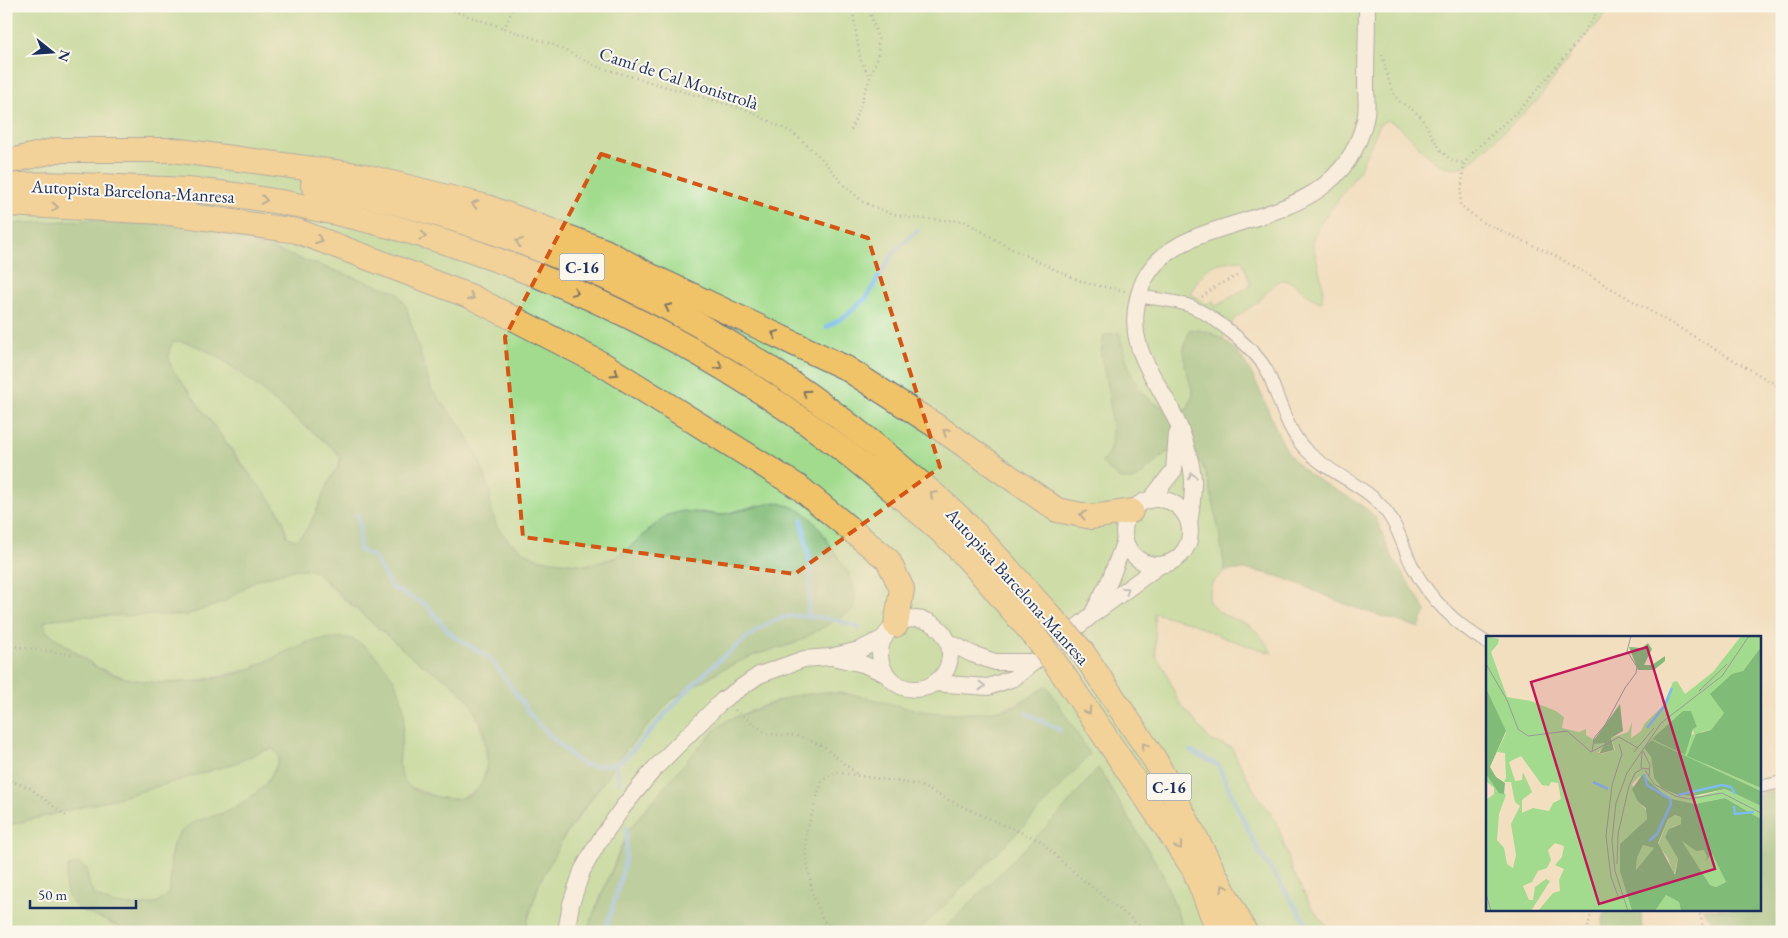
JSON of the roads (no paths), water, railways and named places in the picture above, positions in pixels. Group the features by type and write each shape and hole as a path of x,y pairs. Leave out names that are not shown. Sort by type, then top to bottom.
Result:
{"highway":[{"path":"10,160 57,150 173,150 364,176 487,207 605,251 649,275 846,368 947,433 1057,510 1092,517 1141,505"},
{"name":"Autopista Barcelona-Manresa","path":"10,160 175,163 341,190 476,224 599,274 677,312 764,363 859,430 962,520 1081,650 1155,760 1245,932"},
{"name":"Autopista Barcelona-Manresa","path":"6,186 98,186 210,191 333,212 444,242 528,272 635,317 705,357 782,405 841,448 957,546 1034,635 1061,671 1194,869 1219,932"},
{"path":"6,204 163,212 297,232 472,297 604,365 800,488 888,560 902,589 890,632"}],"street":[{"path":"830,657 863,664 886,674 896,683 908,688 921,688 934,683 988,687 1014,678 1092,615 1160,565 1173,560 1184,551 1190,538 1194,481 1178,425 1143,362 1136,334 1135,311 1138,296 1155,263 1174,247 1220,228 1268,215 1320,190 1350,159 1365,119 1367,6"},
{"path":"1138,296 1186,304 1209,316 1237,337 1268,372 1285,414 1304,448 1327,469 1362,488 1384,508 1400,530 1413,567 1432,597 1453,620 1486,642"},
{"path":"1092,615 1110,580 1125,540 1125,525 1174,470 1178,425"},
{"path":"1141,505 1163,499 1175,504 1184,513 1190,524"},
{"path":"1125,540 1130,550 1138,559 1160,565"},
{"path":"566,932 571,904 582,871 596,846 623,807 655,768 723,700 759,675 804,659 830,657 859,650 910,619 926,621 939,629 948,642 972,654 995,662 1034,662"},
{"path":"886,674 880,656 890,632"},
{"path":"934,683 948,665 948,642"},
{"path":"1760,787 1782,782"}],"waterway":[{"path":"827,327 847,315 866,298 895,251 918,230"},
{"path":"357,514 360,526 359,550 373,556 391,587 426,605 453,636 490,658 537,723 576,760 584,765 616,764 624,759 678,700 721,658 770,623 790,616 810,616 832,619 859,628"},
{"path":"802,520 811,568 808,617"},
{"path":"1026,713 1060,730"},
{"path":"1190,751 1218,765 1257,848 1312,932"},
{"path":"616,764 619,782"},
{"path":"605,932 617,894 626,854 626,828"}]}
